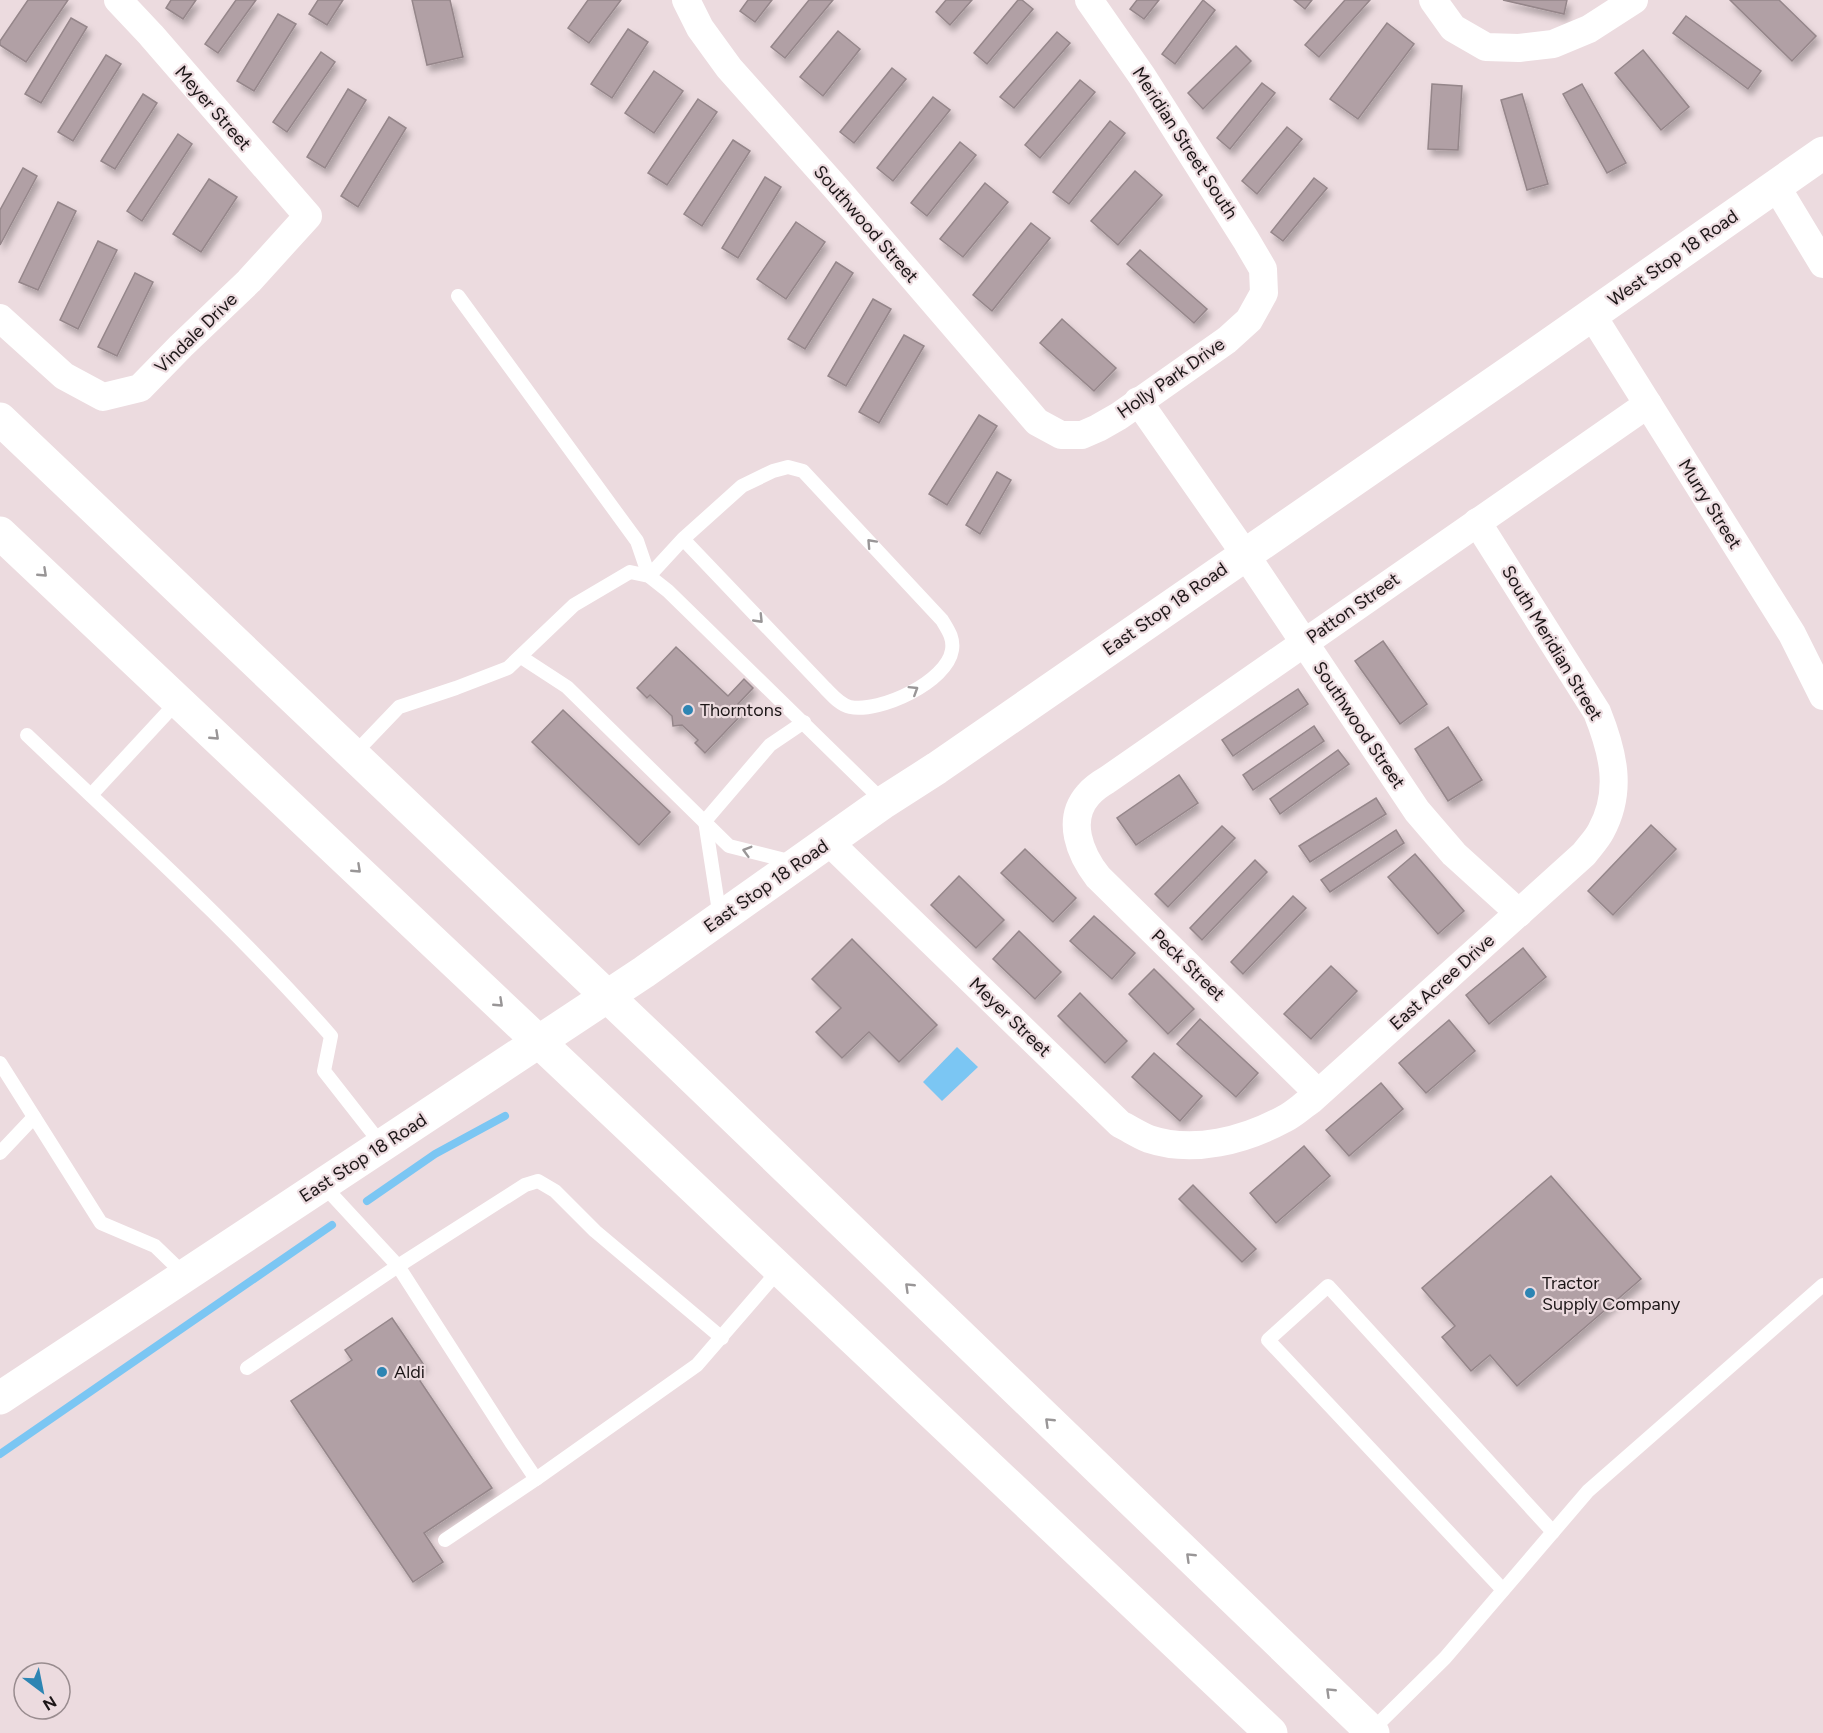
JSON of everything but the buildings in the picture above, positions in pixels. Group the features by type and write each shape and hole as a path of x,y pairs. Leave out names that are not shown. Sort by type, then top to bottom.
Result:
{"main road":[{"name":"West Stop 18 Road","path":"1523,363 1823,153"},
{"name":"East Stop 18 Road","path":"4,1388 185,1275 607,996 884,802 937,768 1523,363"},
{"path":"0,419 607,996 1371,1732"},
{"path":"0,533 1271,1733"}],"street":[{"name":"Meyer Street","path":"118,0 308,216"},
{"name":"Southwood Street","path":"686,0 700,28 729,68 836,188 1037,422 1061,435"},
{"name":"Meridian Street South","path":"1089,0 1142,76 1246,240 1263,269 1264,293"},
{"path":"1433,0 1453,28 1486,47 1519,48 1553,45 1589,29 1634,0"},
{"path":"1776,186 1823,264"},
{"name":"Vindale Drive","path":"0,318 64,376 103,397 140,388 249,281 308,216"},
{"name":"Holly Park Drive","path":"1061,435 1082,435 1119,416 1227,340 1249,320 1264,293"},
{"name":"Murry Street","path":"1592,315 1792,634 1817,667 1823,696"},
{"name":"Southwood Street","path":"1138,401 1245,554 1417,811 1454,854 1518,913"},
{"name":"Patton Street","path":"1076,825 1080,807 1089,794 1647,404"},
{"name":"South Meridian Street","path":"1477,522 1597,712 1608,740 1614,769"},
{"name":"East Acree Drive","path":"1213,1144 1255,1132 1286,1118 1318,1093 1584,854 1601,831 1613,801 1614,769"},
{"name":"Peck Street","path":"1076,825 1079,845 1088,865 1098,877 1318,1093"},
{"name":"Meyer Street","path":"829,842 1120,1124 1149,1139 1176,1145 1213,1144"}],"lane":[{"path":"458,296 637,542 649,576"},
{"path":"649,576 682,539 741,486 773,471 788,467 803,471 942,620 952,637 952,651 936,676 897,700 862,708 848,706 839,702 825,688 682,539"},
{"path":"354,754 399,707 508,668 574,605 630,572 649,576 668,591 884,802"},
{"path":"521,657 567,687 729,846 798,863"},
{"path":"91,795 178,701"},
{"path":"720,919 705,821 770,745 804,722"},
{"path":"27,735 201,900 331,1036 324,1071 382,1145"},
{"path":"0,1063 101,1223 155,1246 185,1275"},
{"path":"0,1153 34,1117"},
{"path":"247,1368 398,1266 525,1185 538,1181 555,1191 595,1231 722,1338"},
{"path":"323,1184 398,1266 537,1479"},
{"path":"445,1540 537,1479 697,1365 780,1269"},
{"path":"1371,1732 1445,1658 1588,1491 1823,1285"},
{"path":"1503,1590 1268,1340 1328,1286 1553,1532"}],"water":[{"path":"957,1047 978,1067 942,1101 923,1082"}],"waterway":[{"path":"367,1201 435,1154 505,1116"},
{"path":"0,1454 332,1225"}],"place":[{"name":"Thorntons","path":"688,710"},
{"name":"Tractor Supply Company","path":"1530,1293"},
{"name":"Aldi","path":"382,1372"}]}
